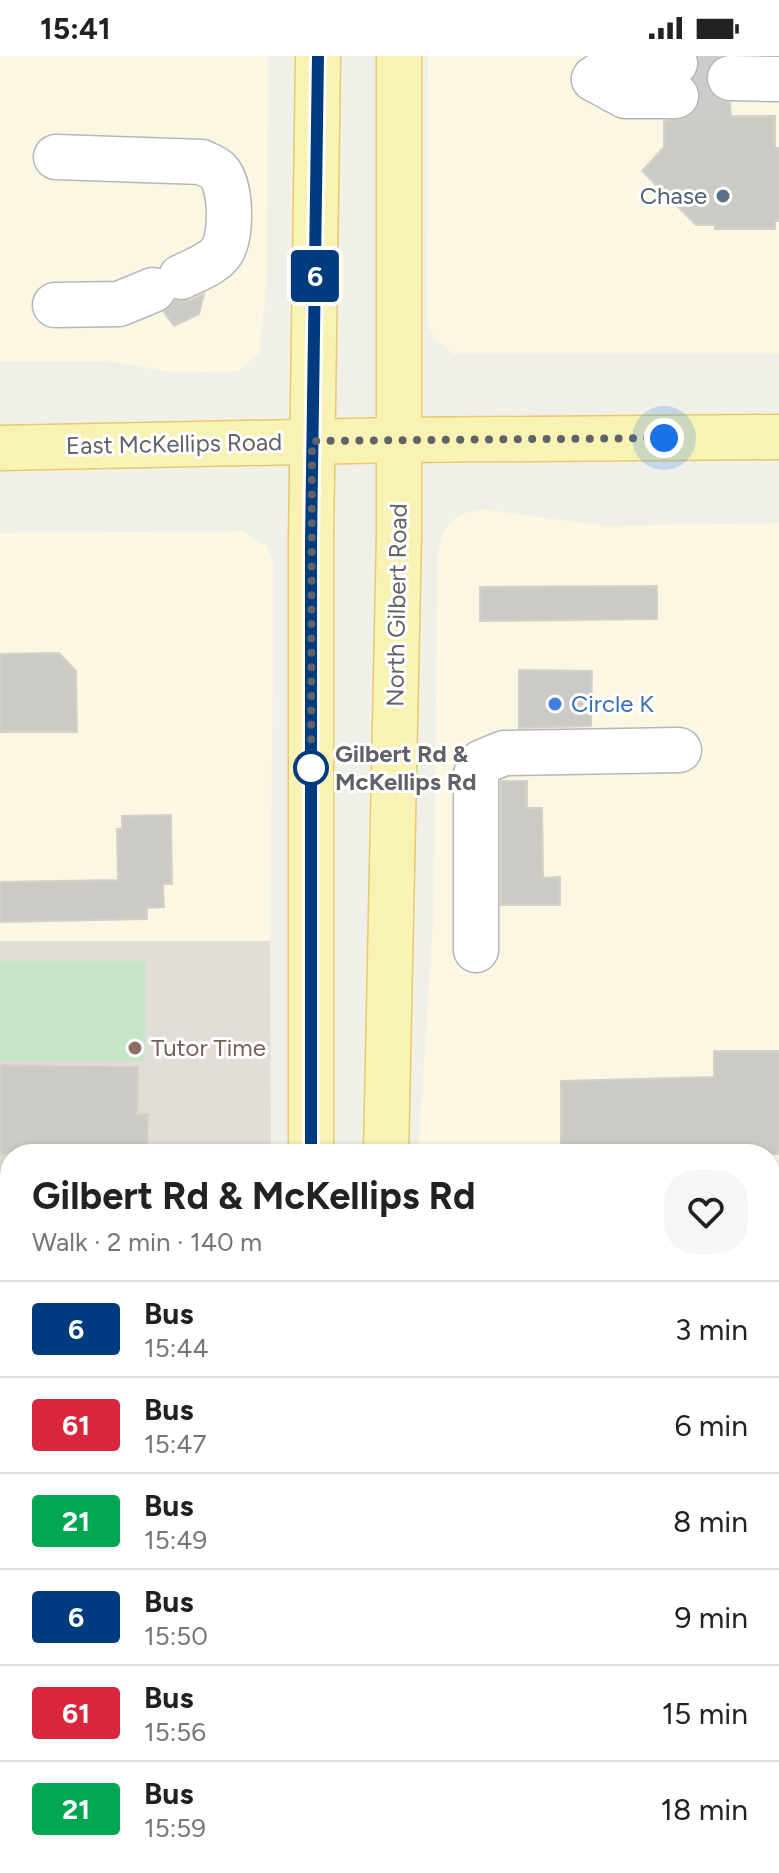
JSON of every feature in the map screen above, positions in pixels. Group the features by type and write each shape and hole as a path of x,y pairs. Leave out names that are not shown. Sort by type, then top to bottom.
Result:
{"main road":[{"path":"311,1144 312,441 318,56"},
{"name":"North Gilbert Road","path":"386,1144 398,440 399,56"},
{"name":"East McKellips Road","path":"0,448 312,441 779,437"}],"street":[{"path":"730,79 779,63"},
{"path":"594,79 625,96 675,80"},
{"path":"730,79 779,79"},
{"path":"730,79 779,96"},
{"path":"55,305 119,304 218,257 225,247 228,234 227,188 219,172 202,162 56,157"},
{"path":"476,950 476,774 482,762 504,753 679,750"}],"shaded area":[{"path":"0,56 268,56 266,295 259,353 238,371 176,373 107,361 0,361"},
{"path":"428,56 779,56 779,354 454,354 435,339 427,323"},
{"path":"480,509 606,526 779,523 779,1144 419,1144 433,922 438,549 443,532 459,515"},
{"path":"241,531 266,545 274,565 270,941 0,941 0,533"},
{"name":"Tutor Time","path":"0,941 270,941 271,1144 0,1144"}],"green space":[{"path":"0,961 145,961 145,1061 0,1061"}],"building":[{"name":"Chase","path":"698,56 718,56 708,66 705,78 709,91 716,99 730,103 731,116 775,116 775,148 779,148 779,221 775,221 775,229 715,229 715,225 696,225 642,171 664,147 664,121 688,118 698,108 701,95 693,79 700,63"},
{"path":"204,294 199,314 174,326 164,312 175,301 191,300"},
{"path":"657,586 657,619 480,621 480,587"},
{"path":"59,653 76,671 77,732 0,732 0,654"},
{"name":"Circle K","path":"519,670 592,671 591,726 519,728"},
{"path":"501,781 527,781 527,808 542,808 543,878 560,877 560,905 501,905"},
{"path":"171,815 172,884 163,884 164,907 147,908 147,919 0,922 0,882 118,880 117,829 122,829 122,816"},
{"path":"714,1051 779,1051 779,1144 561,1144 561,1081 714,1077"},
{"path":"0,1065 138,1067 137,1114 148,1114 147,1144 0,1144"}],"tunnel":[{"path":"675,63 730,63"},
{"path":"676,96 730,96"}],"bus line":[{"name":"6","path":"311,1144 311,542 318,56"}],"place":[{"name":"Chase","path":"723,196"},
{"name":"Circle K","path":"555,704"},
{"name":"Gilbert Rd & McKellips Rd","path":"311,768"},
{"name":"Tutor Time","path":"135,1048"}],"route":[{"path":"311,768 312,441 664,438"}]}
